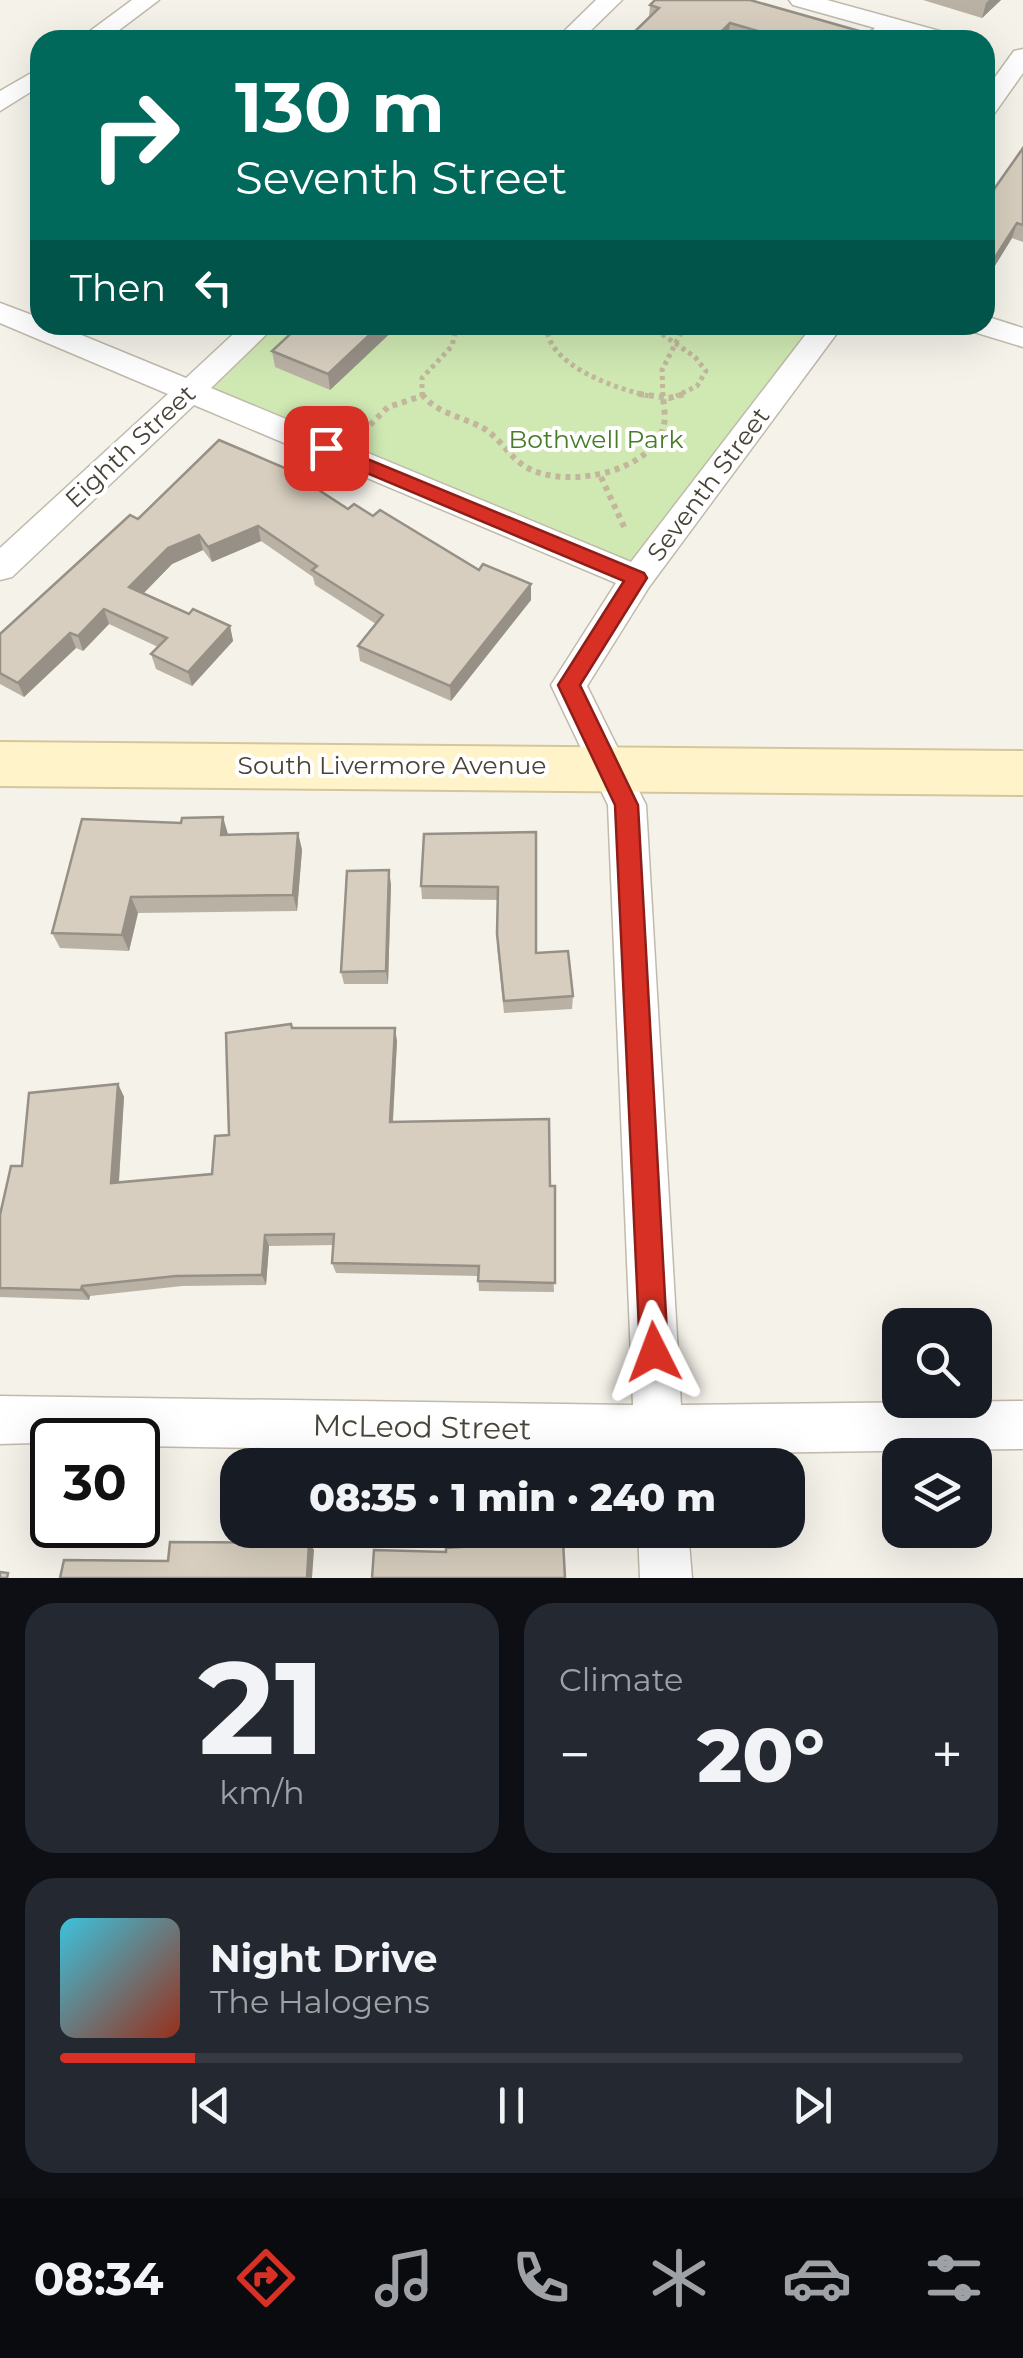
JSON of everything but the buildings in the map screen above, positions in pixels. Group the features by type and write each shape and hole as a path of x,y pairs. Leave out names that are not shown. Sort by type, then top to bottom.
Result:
{"main road":[{"name":"South Livermore Avenue","path":"2,770 608,766 1023,773"}],"street":[{"path":"104,30 147,0"},
{"path":"578,30 610,0"},
{"path":"801,0 871,30"},
{"path":"995,93 1017,59"},
{"path":"0,103 30,82"},
{"path":"0,312 30,325"},
{"path":"995,329 1023,338"},
{"path":"55,335 636,578"},
{"name":"Eighth Street","path":"0,568 250,335"},
{"name":"Seventh Street","path":"659,1448 627,805 569,685 636,578 820,335"},
{"name":"McLeod Street","path":"0,1420 659,1448 1023,1425"},
{"path":"664,1548 666,1578"}],"path":[{"path":"422,396 422,378 452,346 455,335"},
{"path":"546,335 552,349 564,361 624,391 665,397 691,391 701,383 706,371 700,359 658,335"},
{"path":"422,396 441,410 484,428 527,468 562,478 602,477 645,453 664,427 662,370 678,335"},
{"path":"370,425 388,407 422,396"},
{"path":"602,477 626,531"}],"green space":[{"name":"Bothwell Park","path":"250,335 820,335 637,578 190,391"}],"route":[{"path":"326,448 636,578 569,685 627,805 654,1352"}]}
